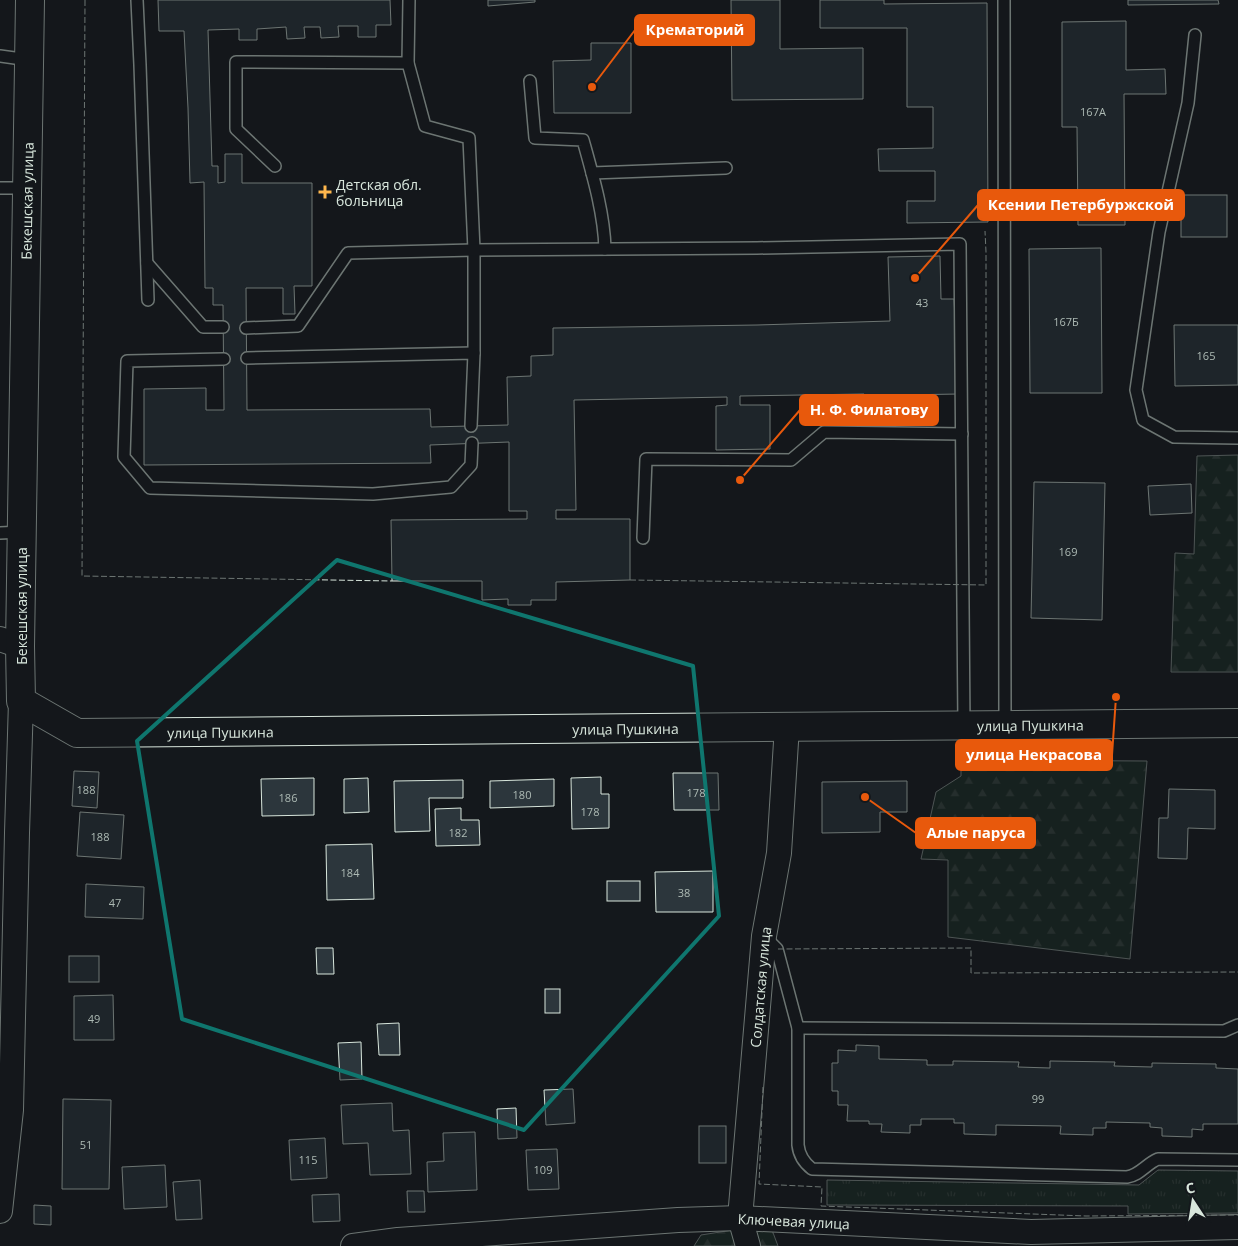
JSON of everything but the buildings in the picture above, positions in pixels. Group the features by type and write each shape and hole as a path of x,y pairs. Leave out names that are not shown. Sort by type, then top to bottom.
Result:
{"main road":[{"name":"Бекешская улица","path":"21,701 10,642 11,533 27,188 30,0"},
{"name":"улица Пушкина","path":"21,701 77,733 1238,723"}],"street":[{"name":"Бекешская улица","path":"0,1212 11,1110 21,701"},
{"name":"Солдатская улица","path":"748,1246 740,1218 764,936 779,853 787,726"},
{"name":"Ключевая улица","path":"352,1246 408,1239 678,1220 740,1218 1031,1232 1238,1228"},
{"path":"730,1246 740,1218"}],"lane":[{"path":"137,0 148,300"},
{"path":"409,0 408,63 425,126 470,138 474,250 474,353 471,426"},
{"path":"1004,0 1005,725"},
{"path":"1196,35 1188,104 1159,232 1136,390 1143,420 1174,438 1238,438"},
{"path":"0,56 29,60"},
{"path":"275,166 236,129 236,62 408,63"},
{"path":"530,81 535,138 583,140 605,231 605,250"},
{"path":"592,173 726,168"},
{"path":"0,188 27,188"},
{"path":"246,328 298,326 348,253 960,244 964,726"},
{"path":"147,263 203,327 224,327"},
{"path":"246,358 474,353"},
{"path":"224,359 127,361 124,457 150,488 373,494 451,486 471,465 472,443"},
{"path":"643,538 646,459 791,460 824,432 962,434"},
{"path":"764,936 777,949 798,1028 798,1145 799,1153 805,1163 812,1168 1127,1177 1136,1175 1158,1159 1238,1160"},
{"path":"798,1028 1224,1031 1238,1025"}],"highlighted area":[{"path":"337,560 693,666 719,916 524,1130 182,1019 137,741"}],"green space":[{"path":"1238,455 1238,672 1171,672 1175,553 1194,554 1197,456"},
{"path":"961,760 1147,761 1130,959 948,937 948,860 921,859 936,792 961,776"},
{"path":"1158,1170 1238,1171 1238,1213 1128,1214 1128,1206 827,1205 827,1180 1139,1185"},
{"path":"733,1230 772,1230 778,1246 694,1246 701,1235"}],"fence":[{"path":"85,0 82,576 392,581"},
{"path":"630,580 986,585 985,231"},
{"path":"778,949 971,948 971,973 1238,972"},
{"path":"763,1087 759,1184 822,1187 821,1206 1086,1216 1238,1215"}],"place":[{"name":"Крематорий","path":"592,87"},
{"name":"Детская обл. больница","path":"325,192"},
{"name":"Ксении Петербуржской","path":"915,278"},
{"name":"Н. Ф. Филатову","path":"740,480"},
{"name":"улица Некрасова","path":"1116,697"},
{"name":"Алые паруса","path":"865,797"}]}
